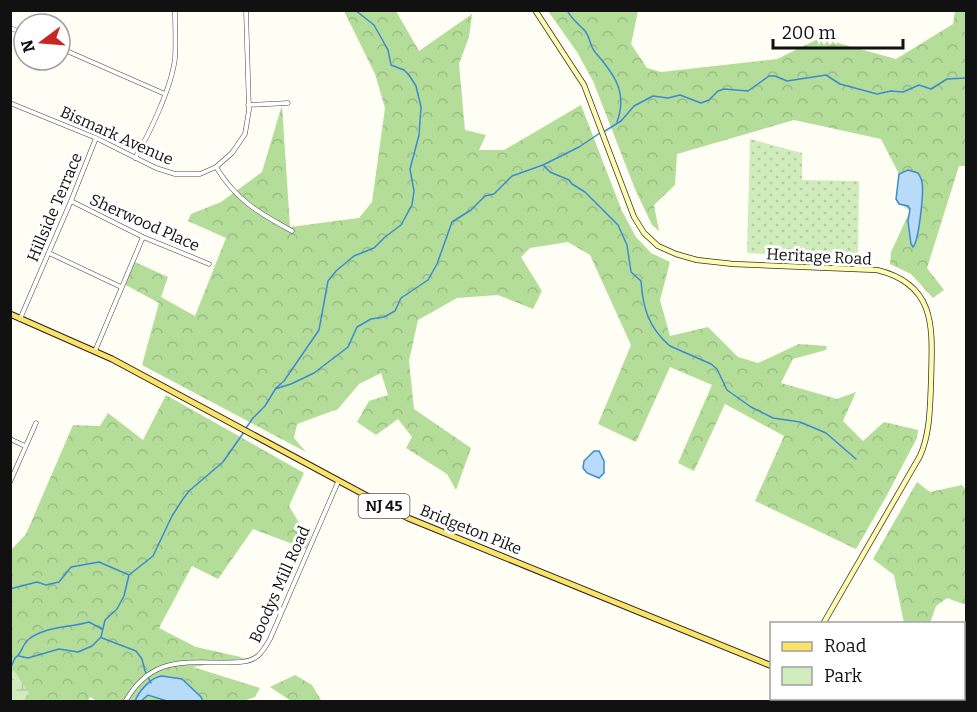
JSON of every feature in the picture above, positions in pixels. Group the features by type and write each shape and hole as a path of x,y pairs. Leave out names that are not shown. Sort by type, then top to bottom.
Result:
{"main road":[{"name":"Bridgeton Pike","path":"10,314 95,351 408,518 770,666"}],"street":[{"path":"135,158 146,140 165,94 175,60 175,10"},
{"path":"246,10 248,105 245,134 232,153 216,167 230,189 248,205 292,231"},
{"name":"Heritage Road","path":"535,10 580,78 638,223 649,239 662,248 686,257 716,263 877,270 905,282 918,294 928,312 932,335 930,400 925,445 875,537 824,622"},
{"path":"72,53 165,94"},
{"name":"Bismark Avenue","path":"10,103 96,138 135,158 175,174 200,174 216,167"},
{"path":"248,105 288,103"},
{"name":"Hillside Terrace","path":"20,319 96,138"},
{"name":"Sherwood Place","path":"71,201 143,237 208,264"},
{"path":"95,351 143,237"},
{"path":"48,253 121,287"},
{"path":"10,482 36,423"},
{"path":"10,439 25,446"},
{"name":"Boodys Mill Road","path":"125,702 141,679 165,665 252,661 261,654 270,639 338,482"}],"green space":[{"path":"344,11 396,11 419,51 472,14 469,37 459,64 465,130 486,135 479,150 504,150 581,105 622,211 636,237 651,253 670,262 660,300 670,336 708,327 738,357 758,363 799,344 827,346 826,350 793,359 781,383 837,399 856,392 843,421 863,441 884,422 918,430 917,438 856,549 755,501 784,436 725,404 694,471 678,463 712,385 670,367 636,442 598,424 631,345 590,255 568,242 530,248 521,257 542,291 533,309 498,295 457,298 418,320 409,361 414,409 471,448 456,490 447,474 406,448 412,437 398,419 376,435 357,422 369,401 388,395 381,373 359,384 338,409 297,424 294,438 306,452 142,365 159,303 124,284 133,261 168,277 161,297 195,316 226,238 188,221 191,214 221,202 262,172 282,105 290,227 359,218 372,202 385,108 375,74"},
{"path":"548,11 638,11 631,44 647,68 661,72 777,59 820,38 896,59 953,24 955,11 966,11 966,166 959,166 927,268 944,290 933,298 911,274 890,264 891,252 910,211 897,201 899,174 881,139 794,120 677,154 675,185 654,205 659,231 652,225 635,189 593,81 577,52"},
{"path":"750,139 802,153 802,180 859,181 858,258 747,253"},
{"path":"166,395 304,473 289,506 301,526 312,532 306,549 253,529 218,579 192,566 159,628 196,647 245,658 193,667 260,688 255,697 240,702 99,702 90,697 88,701 23,701 28,693 14,671 11,674 11,550 26,534 73,425 100,426 108,413 143,440"},
{"path":"917,482 930,492 962,485 966,490 966,605 947,598 936,606 930,622 904,622 894,575 873,559"},
{"path":"14,671 29,693 23,701 11,701 11,674"},
{"path":"295,675 312,685 321,700 326,701 291,701 270,687"}],"water":[{"path":"908,170 918,173 922,187 919,226 913,247 908,221 910,209 908,206 899,204 896,199 899,174"},
{"path":"594,451 599,451 604,461 604,473 599,478 587,473 583,468 584,461"},
{"path":"162,676 182,679 203,701 167,701 148,695 141,701 135,701 146,685"}],"waterway":[{"path":"246,428 265,406 276,388 284,381 319,330 328,281 354,256 374,248 401,225 412,205 414,191 410,169 419,135 421,107 416,86 404,70 391,65 388,50 374,25 355,10"},
{"path":"567,10 587,33 593,50 608,68 617,84 621,101 617,122"},
{"path":"605,131 621,121 634,106 653,96 668,98 680,95 701,103 724,89 748,91 769,76 787,81 826,75 840,84 877,94 891,91 903,92 919,85 931,89 947,79 966,78"},
{"path":"275,389 314,373 348,347 357,327 371,319 384,317 395,311 401,298 428,280 437,264 452,222 471,210 485,196 494,194 512,176 543,165 579,147 600,133"},
{"path":"544,166 550,172 569,180 585,192 618,225 627,245 631,272 641,281 648,317 656,332 670,346 711,364 717,369 727,390 751,407 773,418 800,422 826,433 856,459"},
{"path":"19,656 28,658 59,649 78,652 92,646 101,637 105,620 117,609 124,596 129,575 153,556 172,516 183,499 223,462 244,432"},
{"path":"10,589 37,582 46,585 59,582 71,567 99,562 129,575"},
{"path":"10,669 25,644 36,635 50,629 89,622 102,629"},
{"path":"102,638 136,651 142,659 151,683"}]}
